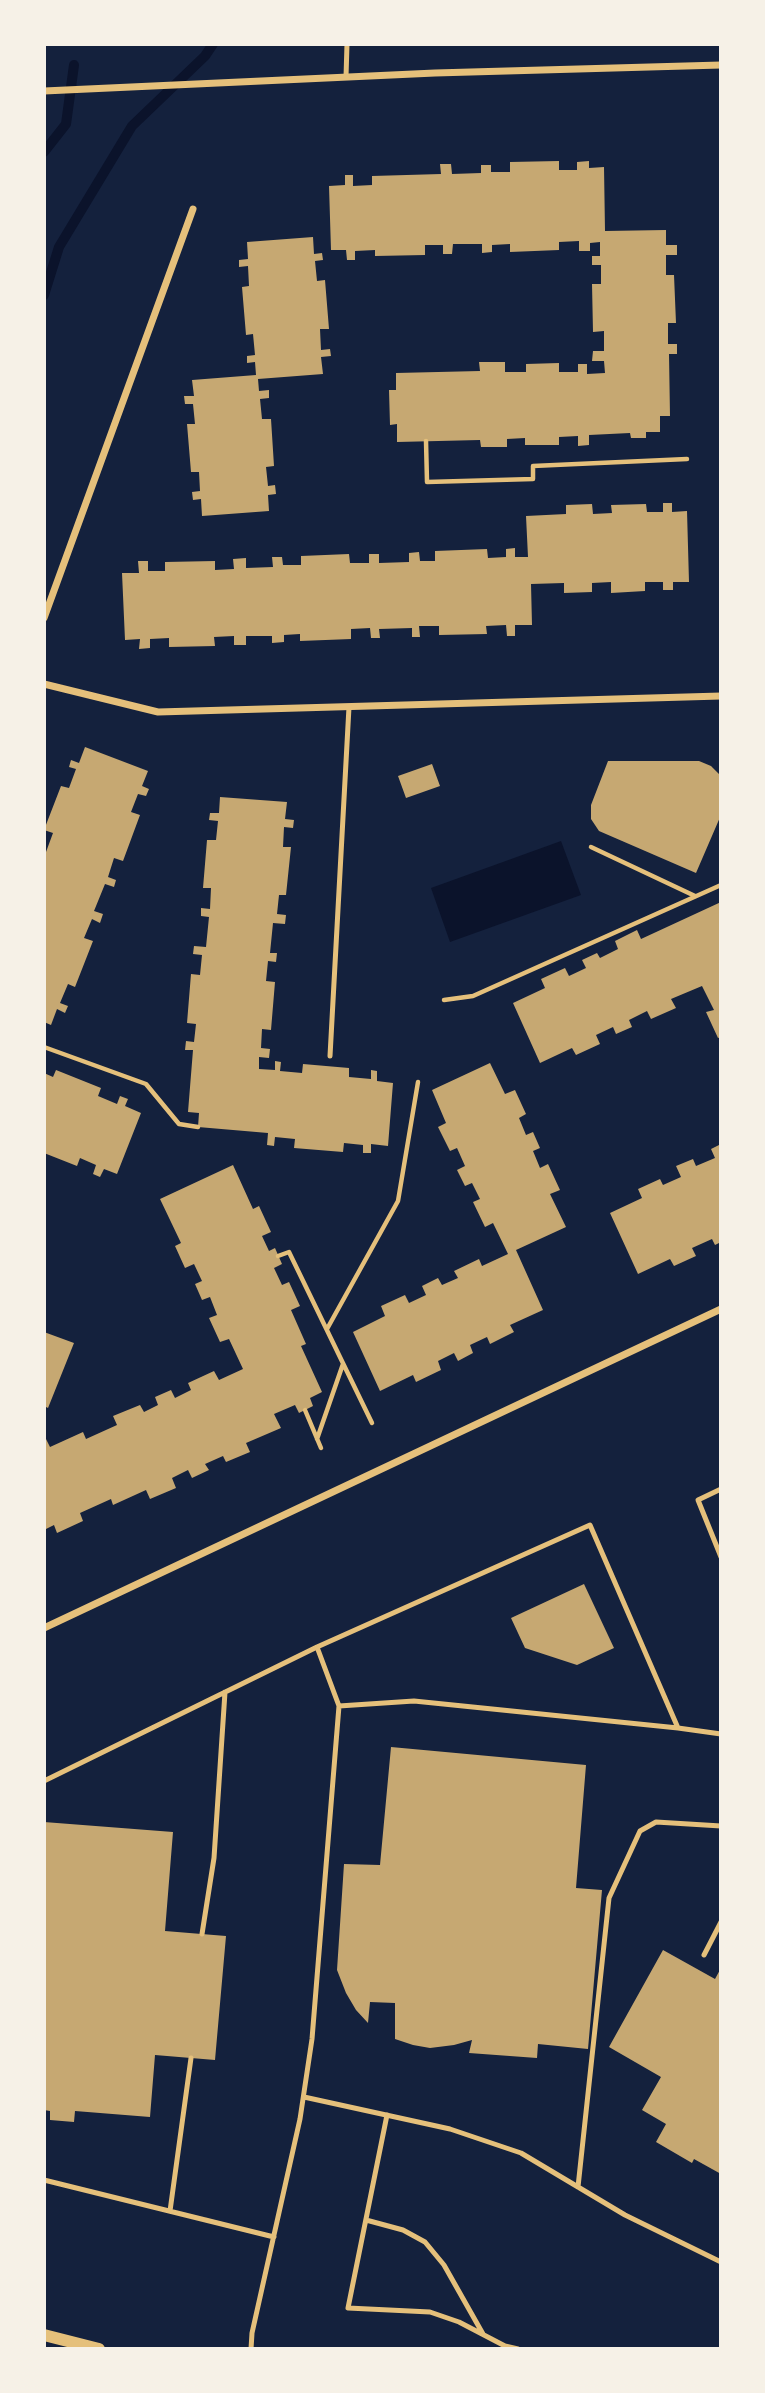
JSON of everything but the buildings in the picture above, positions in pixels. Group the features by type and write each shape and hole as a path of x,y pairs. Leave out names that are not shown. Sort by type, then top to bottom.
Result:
{"street":[{"path":"44,91 346,76 721,65"},
{"path":"44,618 193,209"},
{"path":"44,684 158,712 721,696"},
{"path":"44,1628 721,1309"},
{"path":"44,2335 99,2349"}],"lane":[{"path":"346,76 348,44"},
{"path":"330,1056 349,707"},
{"path":"721,1489 698,1500 721,1557"},
{"path":"44,1781 317,1647 590,1524 678,1728"},
{"path":"251,2349 252,2333 304,2097 312,2039 339,1706 317,1647"},
{"path":"202,1934 214,1858 225,1692"},
{"path":"339,1706 414,1702 721,1734"},
{"path":"578,2187 609,1898 640,1831 656,1822 721,1826"},
{"path":"704,1955 721,1922"},
{"path":"170,2211 191,2058"},
{"path":"304,2097 450,2129 521,2154 625,2215 721,2262"},
{"path":"387,2115 348,2308 430,2312 459,2322 505,2346 518,2349"},
{"path":"44,2180 274,2237"},
{"path":"366,2220 403,2230 425,2242 444,2266 483,2334"}],"path":[{"path":"426,442 428,482 533,479 533,466 687,458"},
{"path":"591,847 696,896"},
{"path":"444,1000 473,996 721,885"},
{"path":"44,1047 146,1084 179,1124 198,1127"},
{"path":"327,1329 398,1200 418,1082"},
{"path":"278,1256 289,1252 372,1423"},
{"path":"317,1439 343,1363"},
{"path":"304,1410 321,1448"}],"water":[{"path":"561,841 581,895 450,942 431,888"}],"waterway":[{"path":"44,295 59,247 132,126 205,56 213,44"},
{"path":"44,152 66,124 74,65"}]}
